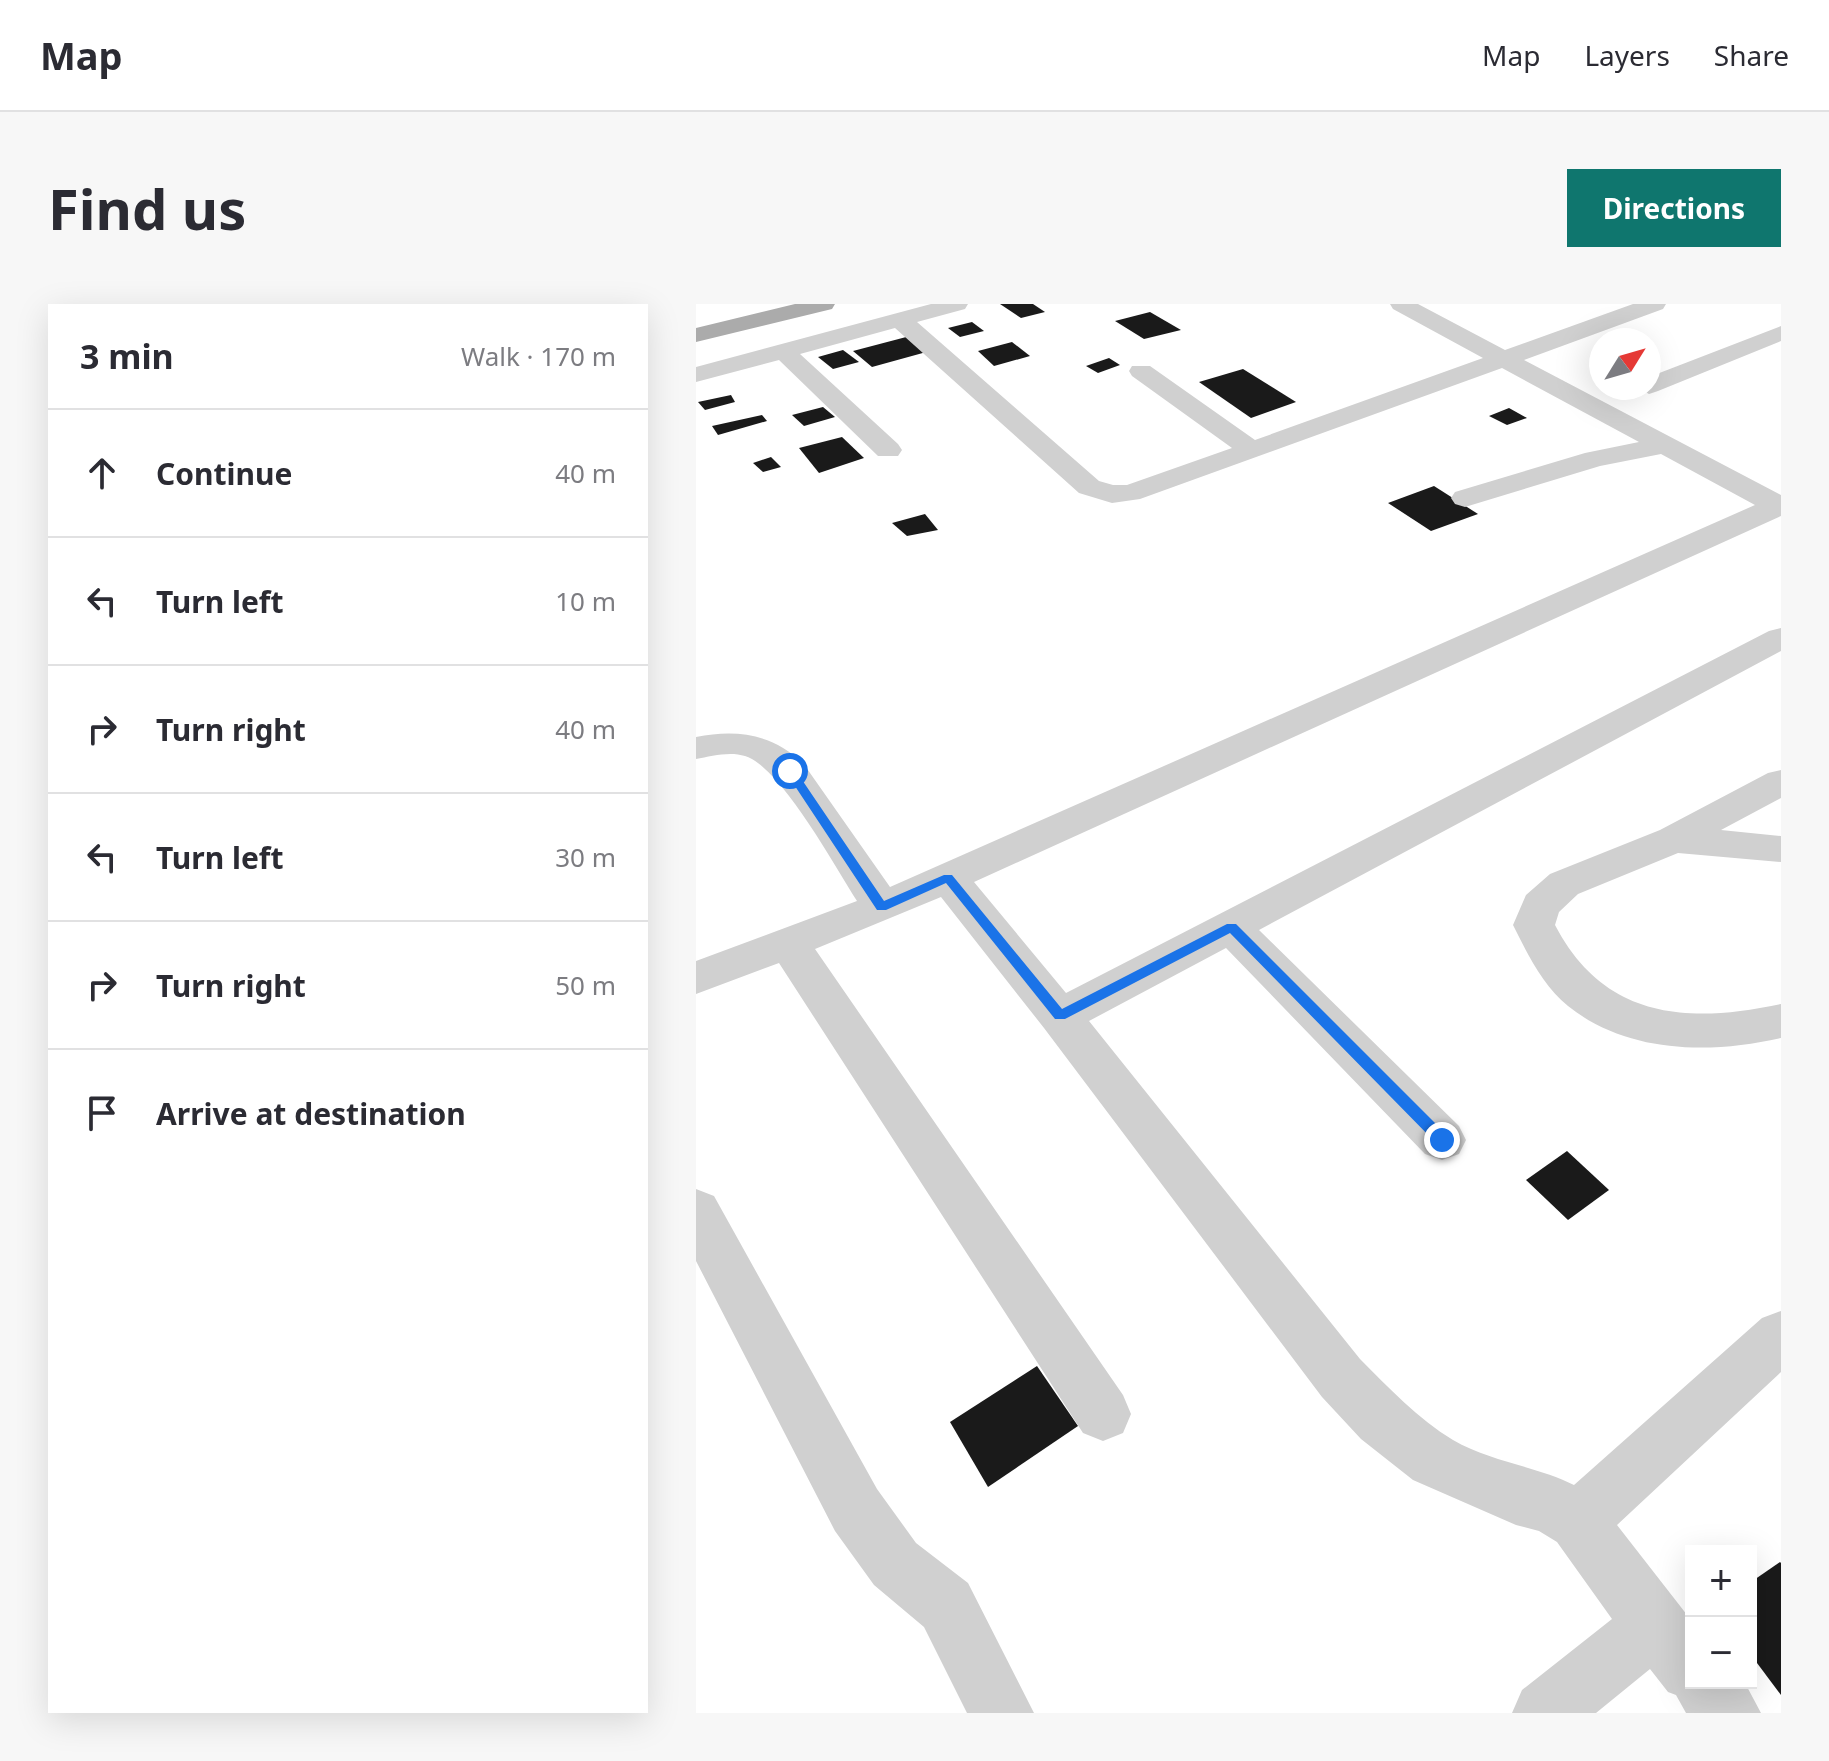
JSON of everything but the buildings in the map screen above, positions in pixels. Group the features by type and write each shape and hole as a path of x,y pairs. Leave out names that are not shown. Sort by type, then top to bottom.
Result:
{"main road":[{"path":"696,335 807,306"}],"street":[{"path":"696,375 957,304"},
{"path":"1401,304 1779,506"},
{"path":"899,319 1089,487 1112,494 1130,493 1655,304"},
{"path":"1427,318 1457,309"},
{"path":"1661,381 1781,333"},
{"path":"782,350 888,450"},
{"path":"1141,371 1252,450"},
{"path":"1595,407 1613,400"},
{"path":"1465,498 1595,459 1665,445"},
{"path":"696,978 882,907 1779,506"},
{"path":"1060,1016 1781,638"},
{"path":"696,748 714,744 743,744 773,753 790,771 882,907"},
{"path":"1781,782 1674,839 1564,884 1540,905 1534,925 1547,952 1584,995 1633,1021 1671,1030 1724,1032 1781,1021"},
{"path":"1674,839 1781,849"},
{"path":"948,878 1060,1016 1341,1378 1381,1419 1433,1460 1516,1496 1551,1504 1578,1521 1672,1647 1545,1713"},
{"path":"1231,927 1442,1140"},
{"path":"789,944 1103,1414"},
{"path":"696,1211 856,1510 895,1564 946,1605 1001,1713"},
{"path":"1578,1521 1781,1336"},
{"path":"1708,1689 1728,1713"}],"route":[{"path":"790,771 882,907 948,878 1060,1016 1231,927 1442,1140"}]}
